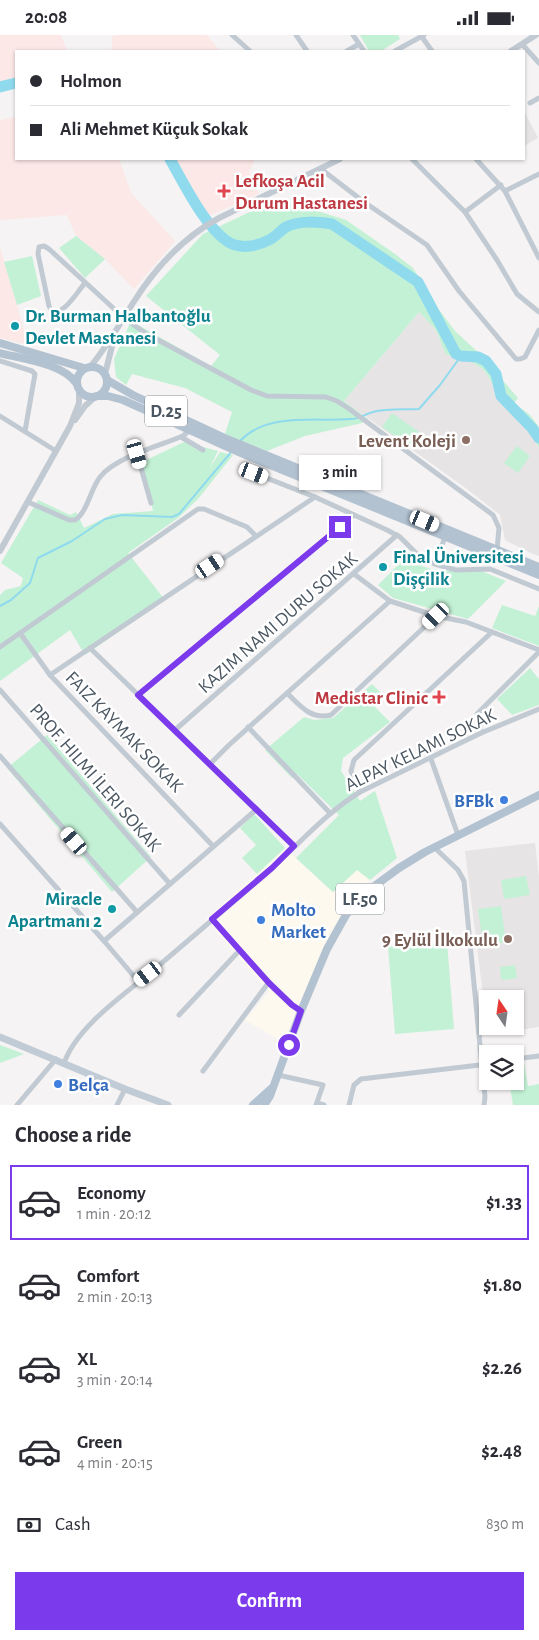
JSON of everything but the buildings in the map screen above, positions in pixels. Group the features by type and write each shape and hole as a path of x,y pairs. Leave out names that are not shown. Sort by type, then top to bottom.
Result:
{"main road":[{"name":"D.25","path":"0,343 87,367 99,368 106,377 130,394 243,450 445,537 539,575"},
{"name":"D.25","path":"0,353 58,369 70,375 86,395 108,396 123,400 190,430 224,441"},
{"path":"78,386 78,375 87,367"},
{"path":"96,396 105,390 106,377"},
{"name":"D.25","path":"243,450 539,567"},
{"name":"LF.50","path":"264,1105 270,1096 301,1011 327,949 346,915 380,881 434,847 539,795"},
{"path":"0,1037 167,1105"},
{"name":"LF.50","path":"253,1105 274,1086"}],"street":[{"path":"232,35 249,50"},
{"path":"296,35 305,50"},
{"path":"354,35 363,50"},
{"path":"513,50 536,35"},
{"path":"397,50 423,36 431,50"},
{"path":"349,50 359,44"},
{"path":"522,44 539,63"},
{"path":"530,103 539,98"},
{"path":"87,367 116,333 142,288 162,262 175,249 200,229 219,218 338,160"},
{"path":"413,160 465,211 517,294 539,312"},
{"path":"477,160 505,191 539,258"},
{"path":"321,169 364,202 427,245 459,291 516,359 524,357 539,330"},
{"path":"505,191 539,173"},
{"path":"465,211 501,185"},
{"path":"84,283 61,311 52,312 49,306 38,254 39,247 42,246 49,249 124,319 145,333 251,390 267,396 326,397 348,408 492,515 499,528 497,550"},
{"path":"106,377 116,333"},
{"path":"0,361 32,371 35,374 25,431"},
{"path":"70,427 79,403 78,386"},
{"path":"0,551 2,543 28,502 70,427 85,406 96,396"},
{"path":"0,417 56,451"},
{"path":"28,502 70,520 76,519 80,517 94,485 103,473 118,462 181,437 190,430"},
{"path":"181,437 204,450"},
{"path":"137,454 151,503"},
{"path":"254,473 315,497 397,535 419,556 434,564 456,570 490,569 539,589"},
{"path":"50,675 315,497"},
{"path":"0,647 198,509 204,509 247,527 256,536"},
{"path":"138,695 354,515"},
{"path":"175,730 397,535"},
{"path":"434,564 445,537"},
{"path":"354,574 390,601 436,616 466,622 539,651 478,712 476,717 481,733"},
{"path":"210,764 248,727 390,601"},
{"path":"287,693 309,714 322,717 331,715 436,616"},
{"path":"360,792 351,771 354,760 492,632"},
{"name":"FAIZ KAYMAK SOKAK","path":"20,633 50,675 213,846"},
{"path":"90,648 294,846"},
{"name":"PROF. HILMI İLERI SOKAK","path":"1,693 170,884"},
{"name":"ALPAY KELAMI SOKAK","path":"64,1063 68,1051 114,1000 272,868 330,813 360,792 481,733 539,709"},
{"path":"248,727 330,813"},
{"path":"0,756 137,912"},
{"path":"431,759 458,835"},
{"path":"104,941 257,809"},
{"path":"0,824 138,981"},
{"path":"434,847 458,870 464,881 483,1045"},
{"path":"212,919 269,983 301,1011"},
{"path":"179,1015 239,951"},
{"path":"203,1071 269,983"},
{"path":"524,1058 539,1055"},
{"path":"17,1105 56,1059"},
{"path":"349,1105 354,1085 360,1079 479,1065"},
{"path":"278,1075 323,1085 316,1104 324,1105"},
{"path":"117,1105 125,1089"},
{"path":"484,1105 485,1090"}],"shaded area":[{"path":"0,35 61,35 67,50 15,50 15,85 0,89"},
{"path":"115,35 207,35 219,50 110,50 112,48 112,37"},
{"path":"525,113 538,138 525,145"},
{"path":"15,117 15,160 119,160 131,193 175,241 134,289 105,259 76,236 67,215 0,220 0,120"},
{"name":"Lefkoşa Acil Durum Hastanesi","path":"173,160 255,160 249,172 259,194 206,217"},
{"path":"0,248 17,305 28,345 0,338"},
{"name":"Levent Koleji","path":"419,312 436,330 445,353 454,358 469,360 484,370 494,386 498,400 519,418 539,448 539,556 505,540 500,515 467,489 344,401"},
{"name":"9 Eylül İlkokulu","path":"535,843 539,878 539,1027 524,1029 524,990 482,990 465,851"},
{"path":"285,848 332,892 358,870 370,880 346,908 331,932 293,1021 282,1042 245,1020 269,992 206,919"}],"green space":[{"path":"360,35 398,35 400,39 383,50 368,50"},
{"path":"271,202 295,204 346,220 413,268 437,307 455,331 481,355 518,398 514,403 530,415 539,427 539,448 519,418 498,400 494,386 484,370 469,360 454,358 445,353 436,330 419,312 344,401 368,419 362,423 305,436 267,451 225,434 232,412 185,388 132,374 126,385 116,377 114,359 131,321 211,366 220,355 146,296 203,234"},
{"path":"76,236 105,259 85,278 59,248"},
{"path":"32,256 41,296 17,305 4,262"},
{"path":"392,413 422,434 412,448 382,427"},
{"path":"184,442 218,451 209,469 220,452 233,455 198,499 178,518 128,553 165,600 85,655 70,630 0,681 0,595 5,590 21,586 23,578 1,563 38,500 70,515 76,512 84,528 113,514 153,511 142,462"},
{"path":"517,446 530,456 518,473 504,463"},
{"path":"408,555 422,566 431,569 464,572 481,571 506,581 468,619 393,598 378,585"},
{"path":"502,605 535,616 539,606 539,646 492,628"},
{"path":"530,668 539,679 539,705 512,715 497,699"},
{"path":"372,684 383,695 375,707 390,722 343,758 341,771 360,801 375,791 397,858 370,880 357,870 333,892 296,858 339,815 297,774 292,778 265,750 304,717 314,720 333,718"},
{"path":"47,735 151,857 112,892 7,768"},
{"path":"254,814 285,848 257,874 242,858 256,845 240,828"},
{"path":"526,876 530,895 504,899 501,880"},
{"path":"501,906 506,942 483,945 478,909"},
{"path":"447,942 454,1029 395,1034 388,947"},
{"path":"515,965 517,978 501,979 500,967"},
{"path":"0,1045 24,1054 0,1063"},
{"path":"524,1063 528,1086 539,1084 539,1105 513,1105 510,1090 524,1090"}],"waterway":[{"path":"0,87 15,83"},
{"path":"171,160 204,217 230,243 240,246 257,245 271,239 286,227 297,223 315,222 332,224 418,282 456,354 478,357 486,361 496,374 501,396 532,428 539,438"},
{"path":"240,441 251,432 277,422 354,419 378,411 419,409 440,385 461,356"},
{"path":"0,606 11,600 30,583 38,558 72,541 105,519 122,515 172,517 179,514 232,451"}],"place":[{"name":"Lefkoşa Acil Durum Hastanesi","path":"224,191"},
{"name":"Dr. Burman Halbantoğlu Devlet Mastanesi","path":"15,326"},
{"name":"Levent Koleji","path":"466,440"},
{"name":"Final Üniversitesi Dişçilik","path":"383,567"},
{"name":"Medistar Clinic","path":"439,697"},
{"name":"BFBk","path":"504,800"},
{"name":"Miracle Apartmanı 2","path":"112,909"},
{"name":"Molto Market","path":"261,920"},
{"name":"9 Eylül İlkokulu","path":"508,939"},
{"name":"Belça","path":"58,1084"}],"route":[{"path":"289,1045 301,1011 269,983 212,919 272,868 294,846 138,695 340,527"}]}
